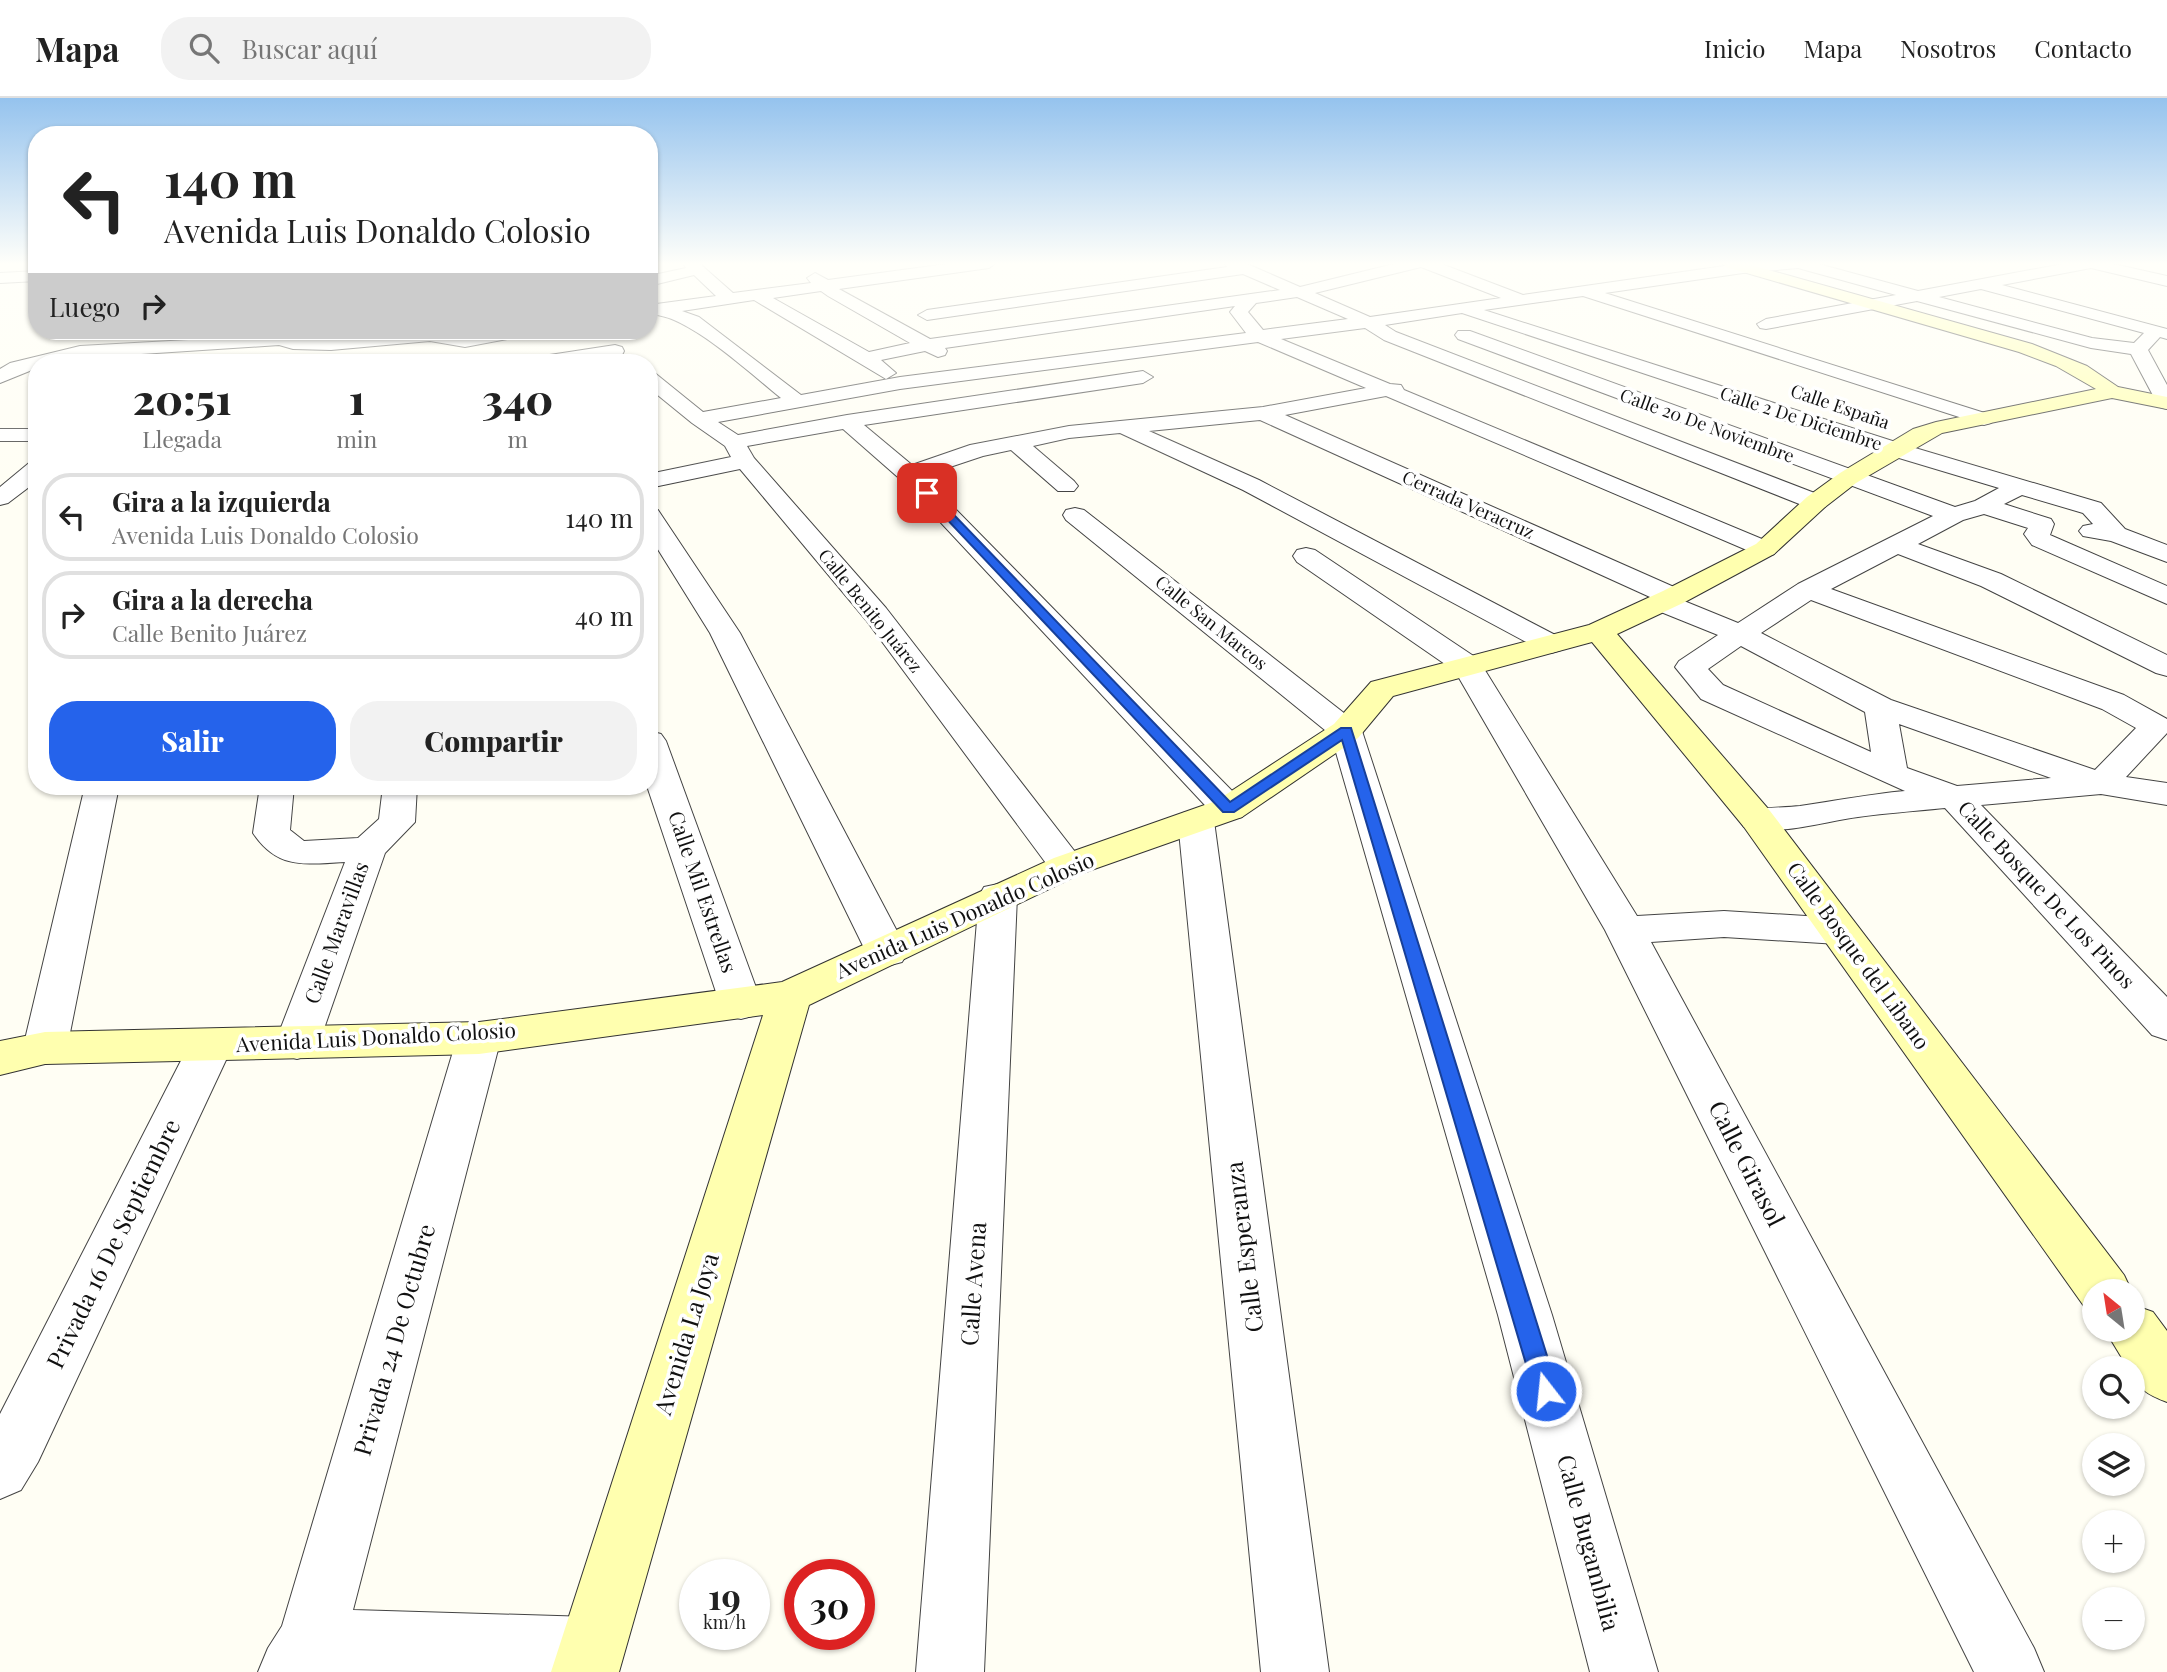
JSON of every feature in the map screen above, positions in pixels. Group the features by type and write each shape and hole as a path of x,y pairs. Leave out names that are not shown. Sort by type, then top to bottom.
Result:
{"main road":[{"path":"1984,336 2065,363 2098,380 2112,392 2167,403"},
{"name":"Avenida Luis Donaldo Colosio","path":"0,1058 46,1048 479,1038 765,1000 887,951 998,896 1067,866 1212,815 1346,731 1382,689 1599,631 1667,600 1765,549 1816,502 1848,478 1921,434 1936,428 2112,392"},
{"name":"Calle Bosque del Libano","path":"1599,631 1757,819 2095,1279"},
{"name":"Avenida La Joya","path":"588,1662 765,1000"},
{"path":"2142,1342 2167,1376"}],"street":[{"path":"713,336 798,402"},
{"path":"828,336 866,358 900,383"},
{"path":"912,336 1021,395"},
{"path":"866,358 927,345 989,336"},
{"path":"699,419 900,383 1246,336"},
{"path":"1260,336 1765,549"},
{"path":"1391,336 1816,502"},
{"name":"Calle 20 De Noviembre","path":"1467,336 1848,478 1954,514"},
{"name":"Calle 2 De Diciembre","path":"1548,336 1897,450 2092,508 2116,534"},
{"path":"1722,336 1984,419"},
{"path":"2067,336 2141,353 2167,364"},
{"path":"2141,353 2157,336"},
{"path":"79,340 80,352"},
{"path":"71,354 171,340"},
{"path":"166,354 178,340"},
{"path":"183,340 233,353 267,340"},
{"path":"286,340 291,345 376,340"},
{"path":"441,340 461,340"},
{"path":"481,340 497,354"},
{"path":"602,340 619,354"},
{"path":"360,342 367,354"},
{"path":"658,478 848,421 1167,371 1140,351"},
{"path":"2141,353 2167,403"},
{"path":"1267,360 1305,355"},
{"path":"908,474 978,450 1069,432 1263,413 1392,391 1441,356"},
{"path":"6,380 28,367"},
{"name":"Calle Benito Juárez","path":"658,386 740,452 876,614 1067,866"},
{"path":"856,391 885,415 923,431"},
{"path":"1553,401 1619,393"},
{"name":"Cerrada Veracruz","path":"1263,413 1740,634"},
{"path":"848,421 908,474 1212,815"},
{"name":"Calle España","path":"1895,426 1921,434"},
{"path":"1125,427 1251,485 1551,644"},
{"path":"0,435 28,435"},
{"path":"947,442 978,450"},
{"path":"1015,442 1066,486"},
{"path":"0,498 20,478"},
{"path":"1954,797 1891,774 1712,692 1690,667 1808,590 1954,514 1984,506 2022,485"},
{"path":"1984,506 2021,553 2167,667"},
{"name":"Calle San Marcos","path":"1076,514 1346,731"},
{"path":"658,529 725,633 887,951"},
{"path":"2021,553 2116,534 2167,554"},
{"path":"1897,545 2021,553 2167,596"},
{"path":"1369,548 1306,556 1467,665"},
{"path":"1757,819 1797,817 1859,806 2101,785 2156,726 2113,702 1808,590"},
{"path":"1740,634 1880,707 2101,785 2167,794"},
{"name":"Calle Girasol","path":"1467,665 1625,930 2010,1672"},
{"path":"1880,707 1891,774"},
{"name":"Calle Bugambilia","path":"1346,731 1525,1315 1624,1672"},
{"name":"Calle Mil Estrellas","path":"658,761 765,1000"},
{"path":"46,1048 100,795"},
{"name":"Calle Maravillas","path":"276,795 271,833 296,853 368,849 297,1043"},
{"path":"368,849 397,822 399,795"},
{"name":"Calle Bosque De Los Pinos","path":"1954,797 2167,1024"},
{"name":"Calle Esperanza","path":"1212,815 1295,1672"},
{"name":"Calle Avena","path":"950,1672 998,896"},
{"path":"1625,930 1724,924 1838,931"},
{"name":"Privada 24 De Octubre","path":"301,1657 479,1038"},
{"name":"Privada 16 De Septiembre","path":"6,1448 211,1045"},
{"path":"301,1657 588,1662"}],"route":[{"path":"927,493 1229,809 1346,731 1546,1391"}]}
